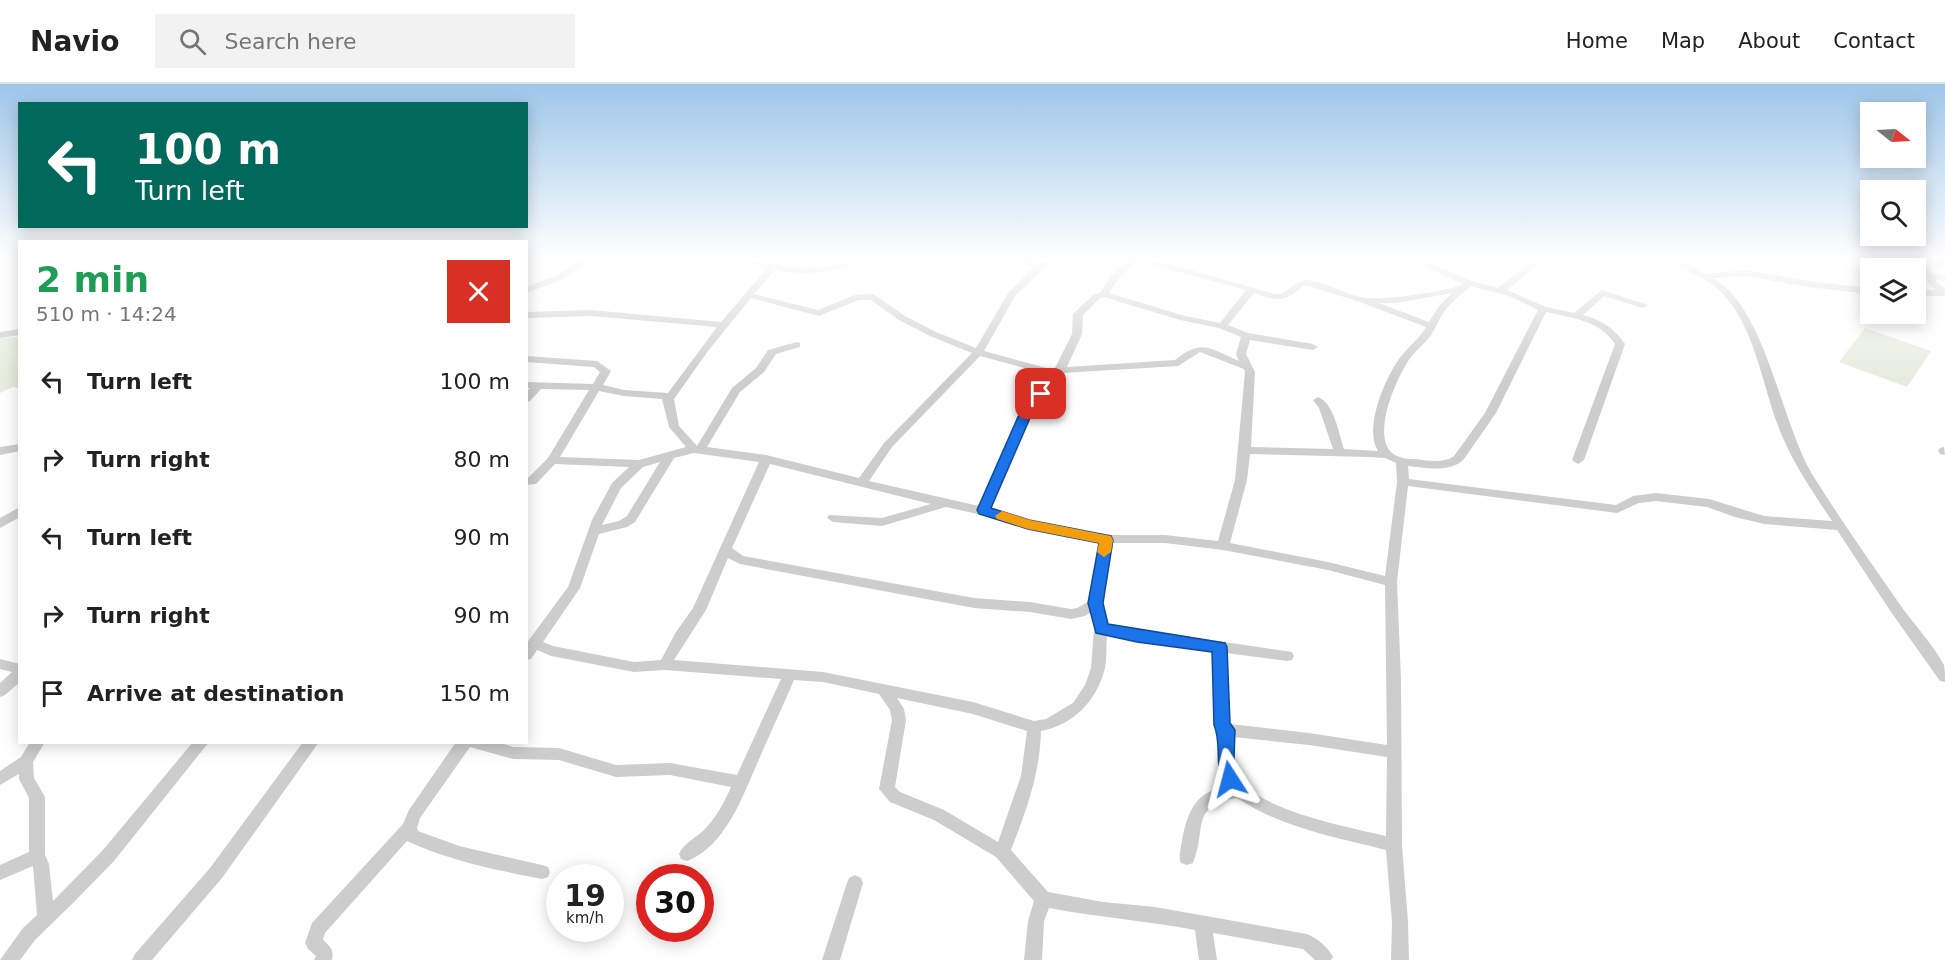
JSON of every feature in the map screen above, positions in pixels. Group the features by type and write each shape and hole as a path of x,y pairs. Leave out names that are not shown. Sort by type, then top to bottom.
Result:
{"street":[{"path":"697,450 674,427 669,399 699,354 745,299"},
{"path":"763,299 819,313 853,299"},
{"path":"876,299 902,318 978,352 1058,372 1178,363 1193,351 1201,349 1246,367"},
{"path":"861,484 888,445 978,352 1009,299"},
{"path":"984,510 1024,417 1058,372 1077,334 1078,314 1094,299"},
{"path":"1120,299 1183,318 1222,326 1246,336 1312,347"},
{"path":"1222,326 1244,299"},
{"path":"1360,299 1431,326"},
{"path":"1364,300 1402,299"},
{"path":"1387,454 1379,441 1377,427 1386,397 1403,361 1420,343 1440,310 1452,299"},
{"path":"1522,299 1543,309 1599,324 1613,332 1620,344 1578,460"},
{"path":"1576,316 1595,299"},
{"path":"1621,299 1643,306"},
{"path":"1733,299 1750,328 1788,437 1806,473 1896,609 1945,676"},
{"path":"1245,450 1313,453 1340,451 1387,454 1402,462 1447,464 1456,461 1479,432 1498,401 1530,330 1543,309"},
{"path":"528,315 591,313 723,325"},
{"path":"0,335 18,332"},
{"path":"1223,546 1241,480 1245,450 1250,372 1241,354 1246,336"},
{"path":"697,450 736,390 760,370 772,352 797,345"},
{"path":"528,359 597,364 606,371 552,460 528,484"},
{"path":"532,385 597,387 624,393 665,396 669,399"},
{"path":"1318,400 1323,407 1340,451"},
{"path":"0,451 18,447"},
{"path":"552,460 639,464 697,450 766,459 861,484 984,510 1028,524 1107,540 1165,539 1223,546 1328,566 1391,582"},
{"path":"597,530 623,524 631,519 669,457"},
{"path":"665,665 699,610 766,459"},
{"path":"1400,960 1400,913 1394,844 1391,582 1403,482 1402,462"},
{"path":"639,464 616,486 598,520 597,530 574,588 529,644 551,651 634,667 665,665 823,677 973,708 1034,727 1049,724 1078,706 1084,699 1098,668 1101,629 1096,603 1107,540"},
{"path":"1403,482 1617,508 1637,499 1656,497 1709,503 1764,520 1841,526"},
{"path":"833,518 882,522 944,503"},
{"path":"0,511 18,514"},
{"path":"0,524 18,514"},
{"path":"726,550 740,560"},
{"path":"719,569 740,560 759,561 974,603 1030,607 1071,614 1080,613 1096,603"},
{"path":"1101,629 1287,656"},
{"path":"1219,647 1222,725 1226,730 1226,759 1230,779 1239,791 1276,814 1394,844"},
{"path":"0,664 18,670"},
{"path":"0,690 18,673"},
{"path":"687,854 713,835 728,815 790,674"},
{"path":"883,689 897,709 899,720 887,789 895,797 939,815 1002,852 1043,899 1102,910 1155,915 1307,942 1324,957"},
{"path":"1002,852 1022,804 1031,774 1034,727"},
{"path":"1226,730 1309,739 1394,752"},
{"path":"0,779 26,761 37,744"},
{"path":"9,960 29,934 84,884 122,842 200,744"},
{"path":"141,960 216,873 310,744"},
{"path":"323,960 326,953 314,943 318,929 409,828 414,815 464,744"},
{"path":"481,744 513,753 559,754 616,771 670,769 741,782"},
{"path":"26,761 27,779 36,797 37,856 40,864 46,918"},
{"path":"1187,858 1196,810 1202,803 1215,796 1239,791"},
{"path":"409,828 412,836 472,857 542,872"},
{"path":"0,873 37,856"},
{"path":"831,960 855,883"},
{"path":"1033,960 1036,921 1043,899"},
{"path":"1203,923 1208,960"}],"shaded area":[{"path":"1865,328 1931,351 1907,387 1839,362"},
{"path":"18,337 18,388 13,387 0,393 0,338"}],"slow traffic":[{"path":"1002,516 1028,524 1107,540 1104,552"}],"route":[{"path":"1041,394 1024,417 984,510 1028,524 1107,540 1096,603 1101,629 1219,647 1222,725 1226,730 1226,759 1230,779"}]}
